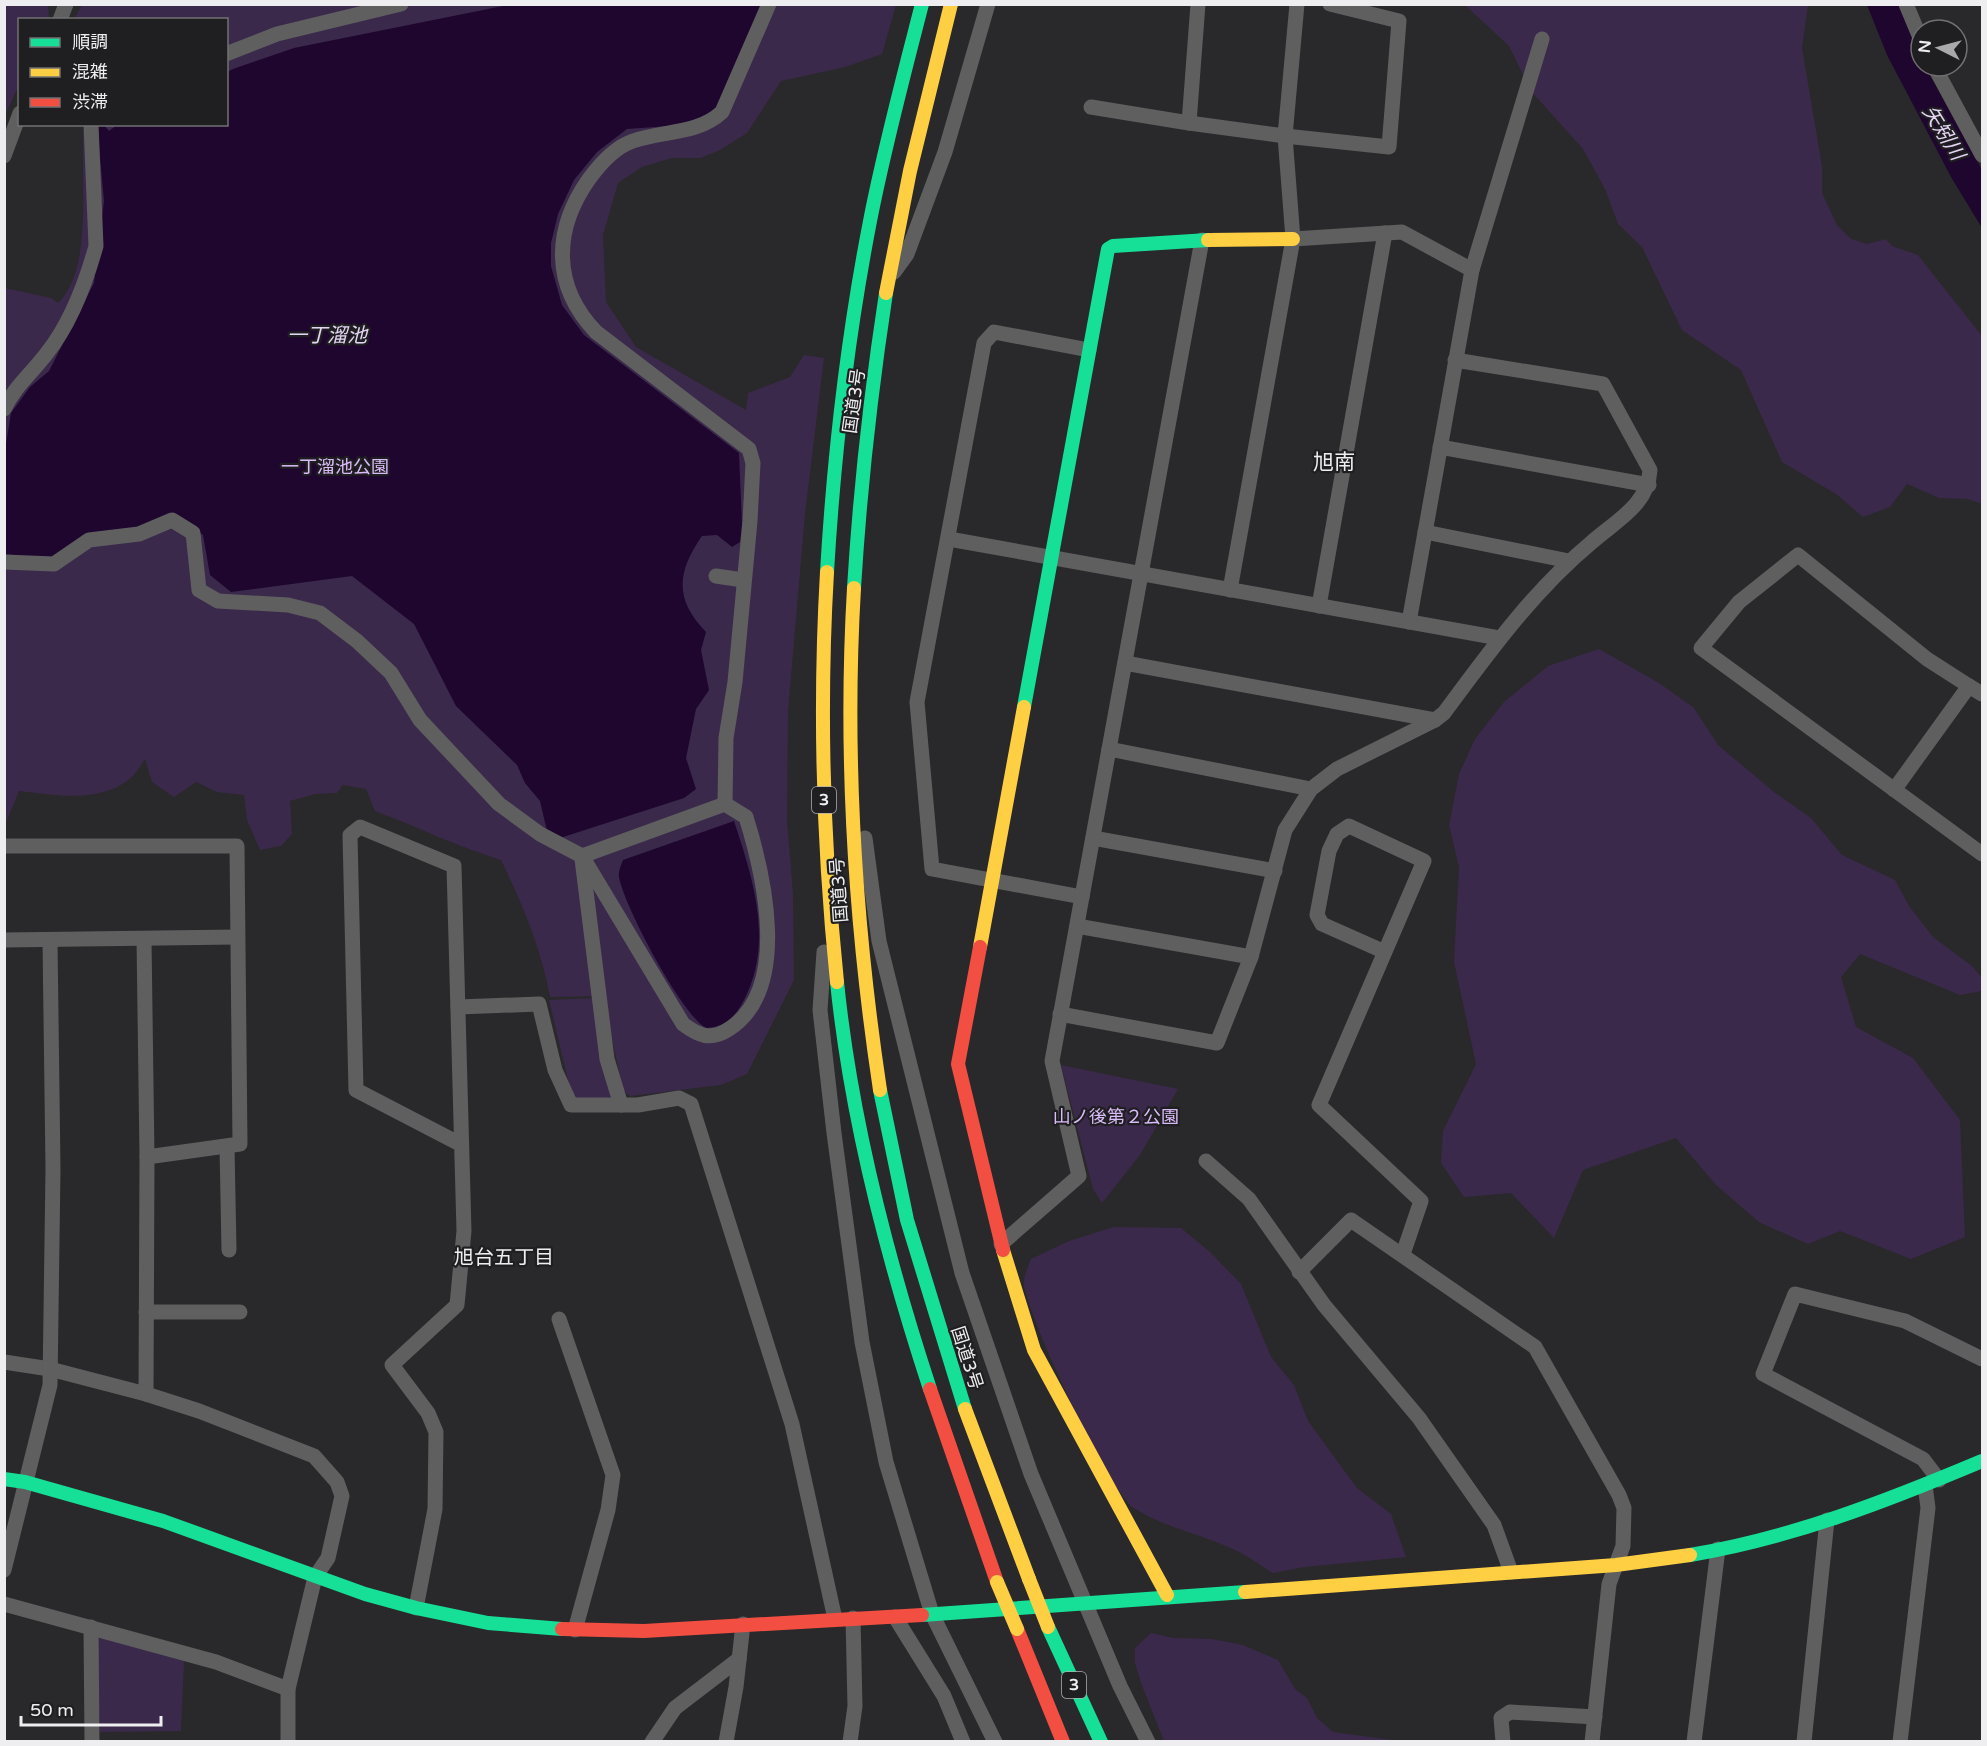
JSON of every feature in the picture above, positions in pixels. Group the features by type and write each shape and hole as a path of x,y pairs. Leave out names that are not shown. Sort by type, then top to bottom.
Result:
{"main road":[{"name":"国道3号","path":"922,4 866,243 833,476 825,600 821,733 828,885 839,998 852,1081 880,1216 915,1342 958,1479 997,1582 1063,1742"},
{"name":"国道3号","path":"951,4 921,122 888,280 865,455 854,595 851,736 855,861 866,989 884,1104 907,1217 939,1330 987,1476 1048,1627 1101,1742"},
{"path":"1167,1595 1046,1377 1034,1350 1001,1244 958,1064 1108,249 1113,246 1202,240 1293,239"},
{"path":"4,1479 25,1482 163,1521 315,1577 416,1608 488,1623 575,1630 644,1631 895,1617 1167,1595 1616,1565 1718,1550 1765,1539 1827,1520 1983,1461"}],"street":[{"path":"228,53 277,34 401,4"},
{"path":"725,804 726,738 735,682 751,499 753,463 750,450 596,332 581,317 570,296 563,272 562,246 567,217 580,191 610,155 632,141 710,123 722,112 769,4"},
{"path":"888,280 908,254 941,162 988,4"},
{"path":"1189,123 1198,4"},
{"path":"1230,590 1293,239 1286,136 1297,4"},
{"path":"1091,107 1189,123 1389,147 1399,21 1330,4"},
{"path":"1906,4 1912,18"},
{"path":"1409,622 1472,270 1542,39"},
{"path":"1941,78 1983,155"},
{"path":"4,156 18,118"},
{"path":"4,409 20,381 47,353 63,328 92,261 96,246 91,126"},
{"path":"1293,239 1402,232 1472,270"},
{"path":"1318,606 1385,233"},
{"path":"1001,1244 1079,1176 1052,1060 1202,240"},
{"path":"1082,897 932,869 917,702 950,538 984,344 994,332 1089,350"},
{"path":"1060,1014 1217,1043 1251,957 1285,830 1311,789 1337,769 1435,720 1444,713 1499,638 1569,561 1642,500 1649,485 1650,470 1603,384 1455,360"},
{"path":"1440,447 1649,485"},
{"path":"4,562 54,564 89,540 139,534 172,520 193,533 199,590 218,601 288,605 320,613 357,640 391,673 420,720 500,804 540,834 582,856 684,1024 698,1036 718,1036 747,1014 759,990 768,957 768,931 751,834 746,817 725,804"},
{"path":"1425,532 1569,561"},
{"path":"950,538 1499,638"},
{"path":"1894,790 1976,690 1927,659 1798,555 1739,602 1701,648 1894,790 1983,854"},
{"path":"716,576 743,580"},
{"path":"1125,663 1435,720"},
{"path":"851,736 879,942 947,1218 998,1380 1031,1474 1120,1686 1148,1742"},
{"path":"1109,749 1311,789"},
{"path":"582,856 725,804"},
{"path":"1385,952 1322,924 1317,915 1329,851 1337,834 1349,826 1424,861 1385,952 1319,1106 1421,1200 1403,1254"},
{"path":"416,1608 435,1509 436,1432 428,1413 392,1365 457,1305 464,1231 454,866 360,827 350,835 356,1090 460,1144"},
{"path":"1093,838 1275,871"},
{"path":"4,846 237,846 240,1144 147,1157"},
{"path":"582,856 607,1059 621,1105"},
{"path":"828,885 820,1010 862,1342 886,1462 932,1614 995,1742"},
{"path":"1077,926 1251,957"},
{"path":"4,940 237,937"},
{"path":"144,939 147,1157 146,1394"},
{"path":"4,1570 50,1385 53,1168 50,940"},
{"path":"458,1007 539,1004 555,1070 571,1105 621,1105 679,1098 691,1104 792,1424 835,1619"},
{"path":"227,1147 229,1250"},
{"path":"1206,1161 1250,1198 1299,1272 1433,1438 1494,1525 1511,1572"},
{"path":"1299,1272 1351,1220 1535,1347 1624,1508 1623,1546 1609,1584 1592,1742"},
{"path":"1900,1742 1932,1482 1923,1459 1763,1374 1795,1294 1905,1321 1983,1359"},
{"path":"146,1312 240,1312"},
{"path":"560,1319 613,1475 608,1510 575,1630"},
{"path":"4,1362 50,1370 146,1394 199,1411 314,1456 337,1482 342,1496 328,1558 315,1577 288,1689 288,1742"},
{"path":"1804,1742 1827,1520"},
{"path":"1694,1742 1718,1550"},
{"path":"4,1604 216,1662 288,1689"},
{"path":"895,1617 944,1696 963,1742"},
{"path":"850,1742 855,1706 853,1618"},
{"path":"726,1742 743,1624"},
{"path":"91,1627 92,1742"},
{"path":"652,1742 675,1708 739,1659"},
{"path":"1503,1742 1502,1718 1510,1712 1595,1717"}],"green space":[{"path":"5,4 48,5 49,18 18,18 18,87 5,115"},
{"name":"一丁溜池公園","path":"82,5 896,5 882,54 845,67 781,81 747,133 720,150 700,158 672,158 642,167 618,183 603,235 606,302 636,347 746,410 748,393 790,377 804,355 824,358 805,514 788,711 787,821 793,894 794,980 747,1074 721,1085 630,1096 623,1090 603,996 550,997 542,961 530,927 501,860 375,811 366,789 343,785 337,793 315,794 290,801 292,834 281,846 260,850 247,820 244,795 217,792 196,782 174,797 152,782 145,759 131,778 105,792 62,796 19,791 5,825 5,288 51,298 58,303 70,287 77,267 81,244 84,126 228,126 228,18 75,18"},
{"path":"1465,5 1808,5 1802,48 1822,166 1822,193 1837,225 1851,239 1867,244 1886,239 1892,246 1918,255 1982,336 1982,504 1968,499 1939,498 1907,484 1890,507 1863,517 1836,494 1782,462 1741,370 1682,330 1642,247 1618,224 1605,189 1583,149 1531,91 1509,46"},
{"path":"1599,649 1659,683 1694,708 1718,745 1774,792 1811,818 1842,855 1895,880 1909,906 1933,937 1972,966 1982,978 1982,991 1960,995 1860,954 1841,977 1856,1027 1913,1058 1960,1120 1965,1237 1911,1259 1840,1231 1808,1244 1759,1222 1716,1185 1676,1138 1583,1170 1554,1238 1511,1193 1464,1197 1441,1163 1443,1131 1476,1064 1454,962 1459,867 1449,825 1459,774 1475,739 1504,702 1548,666"},
{"path":"595,998 613,1100 573,1101 549,1000"},
{"name":"山ノ後第２公園","path":"1061,1065 1178,1089 1140,1155 1102,1203 1093,1189"},
{"path":"1114,1227 1181,1228 1210,1252 1241,1284 1271,1357 1294,1385 1308,1421 1357,1488 1391,1514 1406,1557 1305,1567 1273,1573 1235,1550 1146,1515 1134,1508 1122,1495 1071,1403 1039,1331 1024,1285 1031,1259 1069,1241"},
{"path":"1151,1633 1174,1638 1212,1639 1243,1645 1278,1660 1295,1689 1307,1698 1317,1718 1333,1732 1400,1741 1164,1741 1135,1663 1135,1648"},
{"path":"96,1636 184,1661 181,1731 100,1732"}],"water":[{"name":"一丁溜池","path":"508,5 761,5 718,106 702,119 669,126 627,129 597,152 574,180 558,214 551,243 551,266 562,305 584,335 739,453 742,525 740,542 732,547 717,535 702,536 684,573 684,597 688,608 706,632 701,650 709,690 696,709 686,758 696,789 684,798 560,838 547,831 540,801 525,783 517,765 456,706 414,624 352,576 231,592 210,575 203,535 172,514 50,560 5,554 5,450 11,413 30,387 49,371 94,283 104,201 97,126 105,126 109,131 116,126 228,126 228,72 294,48"},
{"name":"矢矧川","path":"1867,5 1900,5 1909,27 1909,78 1932,78 1982,170 1982,228 1951,177 1887,55"},
{"path":"734,821 753,888 759,933 758,956 753,978 737,1011 719,1026 706,1028 683,1003 655,959 631,911 619,873 623,860"}],"traffic: fast":[{"path":"827,572 843,393 855,304 882,163 922,4"},
{"path":"1024,707 1108,249 1113,246 1208,240"},
{"path":"854,588 867,440 886,293"},
{"path":"837,982 843,1034 861,1137 885,1239 930,1389"},
{"path":"880,1090 907,1220 965,1409"},
{"path":"1690,1555 1765,1539 1839,1517 1982,1461"},
{"path":"4,1479 25,1482 163,1521 365,1594 416,1608 488,1623 562,1629"},
{"path":"922,1615 1245,1592"},
{"path":"1048,1627 1101,1742"}],"traffic: slow":[{"path":"886,293 910,171 951,4"},
{"path":"1208,240 1293,239"},
{"path":"827,572 823,675 824,777 828,879 837,982"},
{"path":"854,588 850,714 854,840 864,965 880,1090"},
{"path":"980,947 1024,707"},
{"path":"1003,1250 1034,1350 1167,1595"},
{"path":"965,1409 1029,1579"},
{"path":"1245,1592 1616,1565 1690,1555"},
{"path":"1029,1579 1048,1627"},
{"path":"997,1582 1017,1629"}],"traffic: jam":[{"path":"980,947 958,1064 1003,1250"},
{"path":"930,1389 997,1582"},
{"path":"562,1629 644,1631 922,1615"},
{"path":"1017,1629 1063,1742"}],"district":[{"name":"旭南","path":"1334,462"},
{"name":"旭台五丁目","path":"504,1258"}]}
